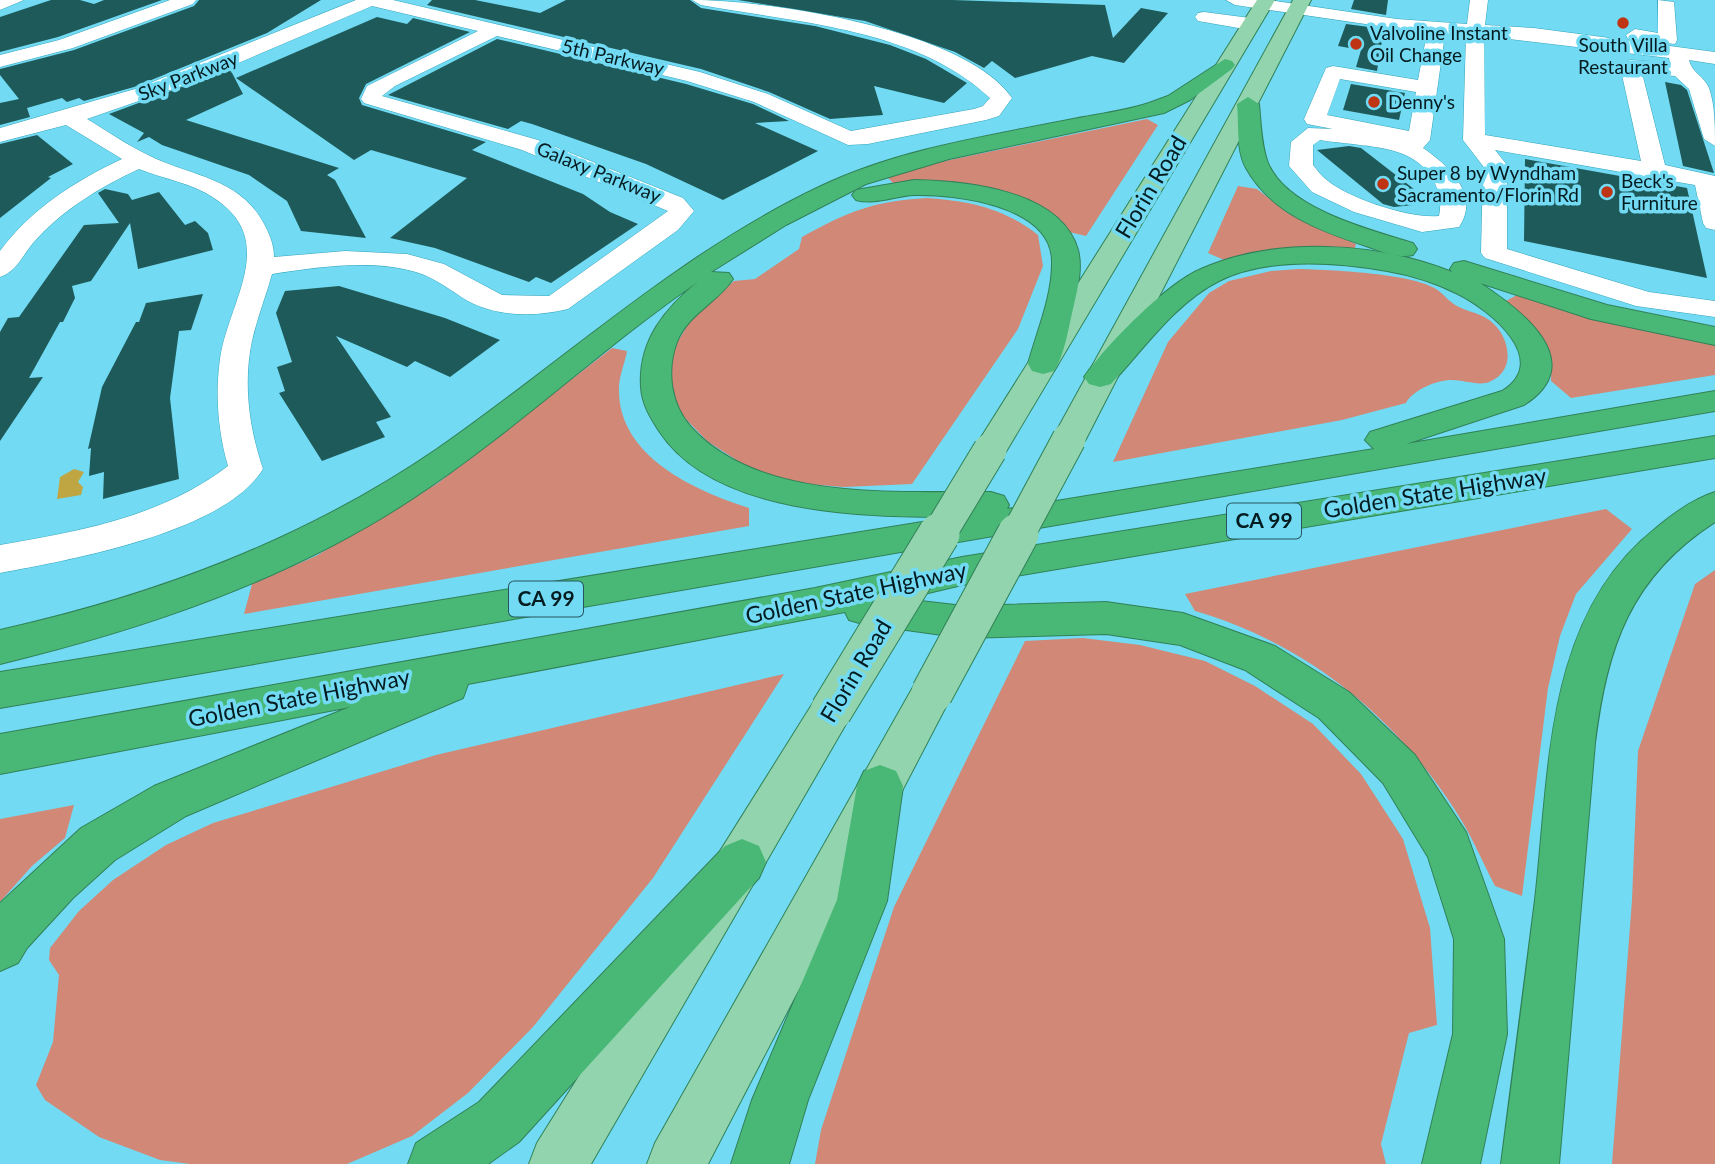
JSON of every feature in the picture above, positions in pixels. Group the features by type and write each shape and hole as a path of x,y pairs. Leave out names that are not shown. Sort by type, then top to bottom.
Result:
{"highway":[{"path":"0,647 138,611 258,565 362,513 448,457 698,267 764,224 832,190 902,163 1131,116 1171,103 1225,65"},
{"path":"1248,104 1256,166 1276,191 1313,216 1364,237 1601,313 1715,336"},
{"path":"1043,364 1065,272 1064,248 1049,226 1022,207 987,194 947,187 906,187 868,194 804,223 744,258 690,303 664,334 653,369 659,406 684,442 726,472 783,493 849,502 1091,508"},
{"path":"1100,377 1191,286 1226,268 1273,258 1325,256 1436,275 1480,294 1515,319 1535,348 1533,380 1515,397 1266,479"},
{"name":"Golden State Highway","path":"0,691 1715,401"},
{"name":"Golden State Highway","path":"0,754 528,654 815,603 962,571 1715,447"},
{"path":"1530,1164 1546,1037 1581,697 1601,627 1621,589 1654,549 1715,505"},
{"path":"815,603 964,622 1106,618 1183,629 1260,658 1334,705 1399,769 1449,848 1479,939 1480,1034 1451,1164"},
{"path":"0,945 28,911 98,844 170,801 528,654"},
{"path":"761,1164 780,1100 862,901 880,786"},
{"path":"437,1164 499,1122 742,862"}],"main road":[{"name":"Florin Road","path":"558,1164 1264,2"},
{"name":"Florin Road","path":"676,1164 1069,439 1300,5"}],"street":[{"path":"0,5 15,0"},
{"path":"0,61 89,36 187,0"},
{"name":"5th Parkway","path":"370,0 693,76 761,97 848,138 868,137 978,115 991,111 1002,98 976,74 951,58 911,42 701,0"},
{"name":"Sky Parkway","path":"0,135 70,118 188,78 370,0"},
{"path":"1235,0 1300,5 1398,36"},
{"path":"1346,0 1343,6 1398,36 1431,67"},
{"path":"1665,2 1699,87 1715,139"},
{"path":"1398,36 1415,17 1416,9"},
{"path":"1204,17 1250,24"},
{"path":"1361,35 1398,36 1442,23 1477,22 1617,38 1686,52"},
{"path":"1477,22 1630,66 1686,52"},
{"path":"1477,22 1474,140 1495,165 1494,253 1646,300 1715,309"},
{"path":"1414,144 1442,23"},
{"name":"Galaxy Parkway","path":"261,267 320,259 398,261 428,267 451,276 485,299 537,306 558,303 669,225 682,211 674,202 530,145 370,99 374,90 388,82 496,29"},
{"path":"1630,66 1655,170"},
{"path":"1414,144 1316,133 1302,142 1301,166 1320,187 1363,207 1422,225 1450,222 1454,199 1444,179 1414,144 1315,119 1333,72 1427,88"},
{"path":"0,559 79,543 172,516 220,493 246,469 238,448 233,378 237,343 261,267 260,240 256,229 230,199 204,185 139,160 70,118"},
{"path":"1474,140 1706,180 1715,223"},
{"path":"0,269 21,239 56,206 95,181 139,160"}],"shaded area":[{"path":"1147,119 1158,125 1086,236 1069,232 1047,213 895,185 887,177 921,166"},
{"path":"1238,186 1257,189 1289,214 1356,244 1354,251 1285,249 1224,260 1208,253"},
{"path":"927,198 986,207 1012,218 1038,235 1043,266 1018,329 912,484 844,487 794,483 749,468 707,441 678,411 668,372 674,348 690,321 734,281 755,279 799,249 802,237 819,228 862,209"},
{"path":"1299,269 1390,276 1436,289 1454,304 1483,316 1494,324 1505,341 1507,360 1504,369 1498,377 1489,382 1439,382 1419,390 1406,403 1342,420 1113,462 1168,342 1209,293 1229,281 1271,271"},
{"path":"1517,295 1584,317 1715,345 1715,375 1571,398 1551,381 1549,356 1539,335 1504,302"},
{"path":"612,348 627,351 619,388 622,412 631,433 645,451 663,467 706,492 749,508 749,526 244,614 252,584 316,556 438,483"},
{"path":"74,469 84,472 78,482 83,487 81,495 57,499 60,477"},
{"path":"1606,509 1632,529 1576,594 1560,636 1548,688 1522,896 1495,886 1455,810 1431,775 1374,713 1343,686 1273,642 1195,611 1185,594"},
{"path":"1715,570 1715,1164 1612,1164 1632,900 1638,751 1695,584"},
{"path":"1083,638 1140,645 1205,661 1255,686 1313,724 1361,774 1403,839 1430,928 1437,1025 1409,1033 1381,1144 1386,1164 815,1164 821,1130 894,907 1025,641"},
{"path":"784,674 653,878 533,1027 468,1093 412,1136 347,1164 190,1164 160,1160 99,1137 45,1100 36,1085 53,1042 59,975 49,960 50,948 79,911 113,880 166,845 213,823 436,755"},
{"path":"74,805 65,838 32,866 0,902 0,819"}],"building":[{"path":"51,0 80,0 94,4 104,0 162,0 58,37 0,52 0,17"},
{"path":"199,0 321,0 267,33 134,87 84,101 79,98 67,102 62,98 27,108 30,117 0,125 0,103 19,99 0,75 0,69 74,50 194,6"},
{"path":"432,0 475,0 540,13 566,0 690,0 701,8 815,26 890,45 926,59 967,83 944,103 874,86 883,115 830,119 769,92 701,69 427,5"},
{"path":"738,0 952,0 1105,5 1113,38 1141,8 1168,13 1124,63 1092,56 1015,78 992,61 984,68 955,52 865,21"},
{"path":"1354,0 1388,0 1386,15 1351,9"},
{"path":"377,17 407,24 413,18 470,32 366,84 359,98 362,105 486,142 472,150 583,194 610,212 638,224 551,283 536,277 529,282 435,248 390,238 467,178 371,150 354,160 236,78"},
{"path":"1346,24 1384,29 1377,71 1356,67 1361,50 1338,46"},
{"path":"497,39 686,84 753,104 789,121 755,123 818,151 723,200 646,164 532,124 521,121 508,129 388,95"},
{"path":"230,69 243,94 186,120 339,168 327,175 335,180 366,238 301,231 287,201 249,175 162,145 149,137 137,142 144,133 109,114"},
{"path":"1665,82 1681,85 1687,90 1714,173 1683,166"},
{"name":"Denny's","path":"1351,84 1405,93 1399,120 1343,110"},
{"path":"37,135 73,164 48,177 51,178 0,218 0,144"},
{"name":"Super 8 by Wyndham Sacramento/Florin Rd","path":"1349,146 1361,148 1432,203 1394,207 1383,204 1317,150"},
{"path":"1525,159 1687,188 1707,278 1524,241"},
{"path":"105,189 128,194 132,200 159,192 185,225 195,221 208,233 213,250 138,269 130,223 91,281 72,286 75,298 29,378 43,377 0,441 0,332 8,318 19,317 84,225 119,223 98,193"},
{"path":"339,286 445,318 500,340 450,377 415,361 407,367 336,336 391,417 376,422 385,437 322,461 279,393 285,391 277,367 292,362 276,313 285,291"},
{"path":"203,294 191,330 179,331 170,398 179,479 103,499 104,472 89,476 91,448 88,449 102,387 136,322 139,322 146,303"}],"place":[{"name":"South Villa Restaurant","path":"1623,23"},
{"name":"Valvoline Instant Oil Change","path":"1356,44"},
{"name":"Denny's","path":"1374,102"},
{"name":"Super 8 by Wyndham Sacramento/Florin Rd","path":"1383,184"},
{"name":"Beck's Furniture","path":"1607,192"}]}
